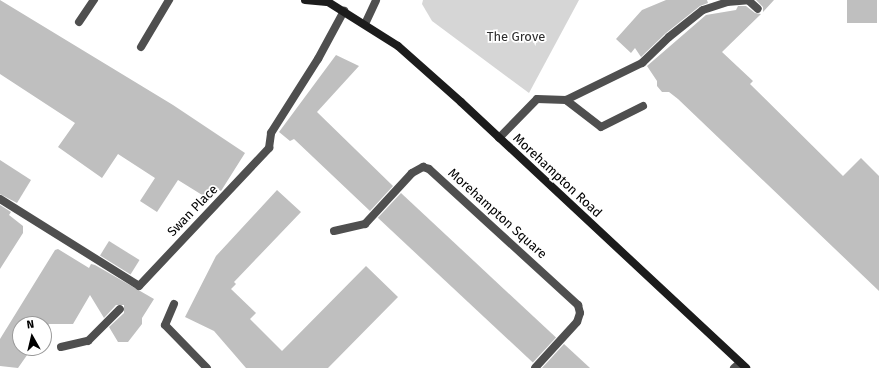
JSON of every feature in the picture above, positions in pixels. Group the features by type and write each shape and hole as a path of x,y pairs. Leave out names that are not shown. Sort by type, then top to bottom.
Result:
{"main road":[{"path":"305,0 327,1"},
{"name":"Morehampton Road","path":"327,1 398,46 499,138 740,366"}],"street":[{"path":"80,22 94,0"},
{"path":"141,47 169,0"},
{"path":"365,24 376,0"},
{"path":"499,138 537,99 566,100 642,63 669,37 703,10 727,2 748,0 758,9"},
{"name":"Swan Place","path":"0,199 139,286 269,148 271,133 318,60 344,11"},
{"path":"566,100 601,127 642,106"},
{"name":"Morehampton Square","path":"334,231 365,224 412,173 423,167 429,169 578,304 580,313 577,322 535,368"},
{"path":"174,304 165,326 207,368"},
{"path":"61,347 88,341 120,309"}],"green space":[{"name":"The Grove","path":"423,0 579,0 529,93 432,21 422,4"}],"building":[{"path":"0,0 173,105 245,153 221,191 214,187 207,198 178,180 157,212 140,201 155,178 118,154 102,178 58,147 75,123 0,74"},
{"path":"666,0 707,0 708,3 700,6 666,33 641,57 635,48 631,53 616,39 642,10"},
{"path":"756,0 774,0 763,12 763,7"},
{"path":"847,0 877,0 877,23 847,23"},
{"path":"738,6 746,6 755,13 761,14 722,52 753,81 750,84 843,176 861,158 879,176 879,291 678,99 669,92 662,92 657,86 657,81 647,66 706,15 736,10"},
{"path":"336,55 359,66 317,112 393,186 370,211 294,139 290,141 279,132"},
{"path":"0,160 31,180 17,203 0,194"},
{"path":"277,190 301,212 234,282 236,284 231,289 256,313 250,319 282,351 366,266 398,297 328,368 246,368 214,331 185,317 216,256"},
{"path":"401,193 556,338 533,362 378,218"},
{"path":"0,205 11,212 9,215 23,226 23,233 0,269"},
{"path":"109,241 140,260 131,274 100,255"},
{"path":"58,249 89,268 91,264 95,265 154,299 142,318 142,324 128,342 118,342 109,327 124,313 124,305 116,305 104,318 90,295 73,324 52,324 52,316 14,316 55,250"},
{"path":"12,320 12,356 26,356 18,368 0,366 0,339"},
{"path":"564,344 590,368 542,368"}]}
